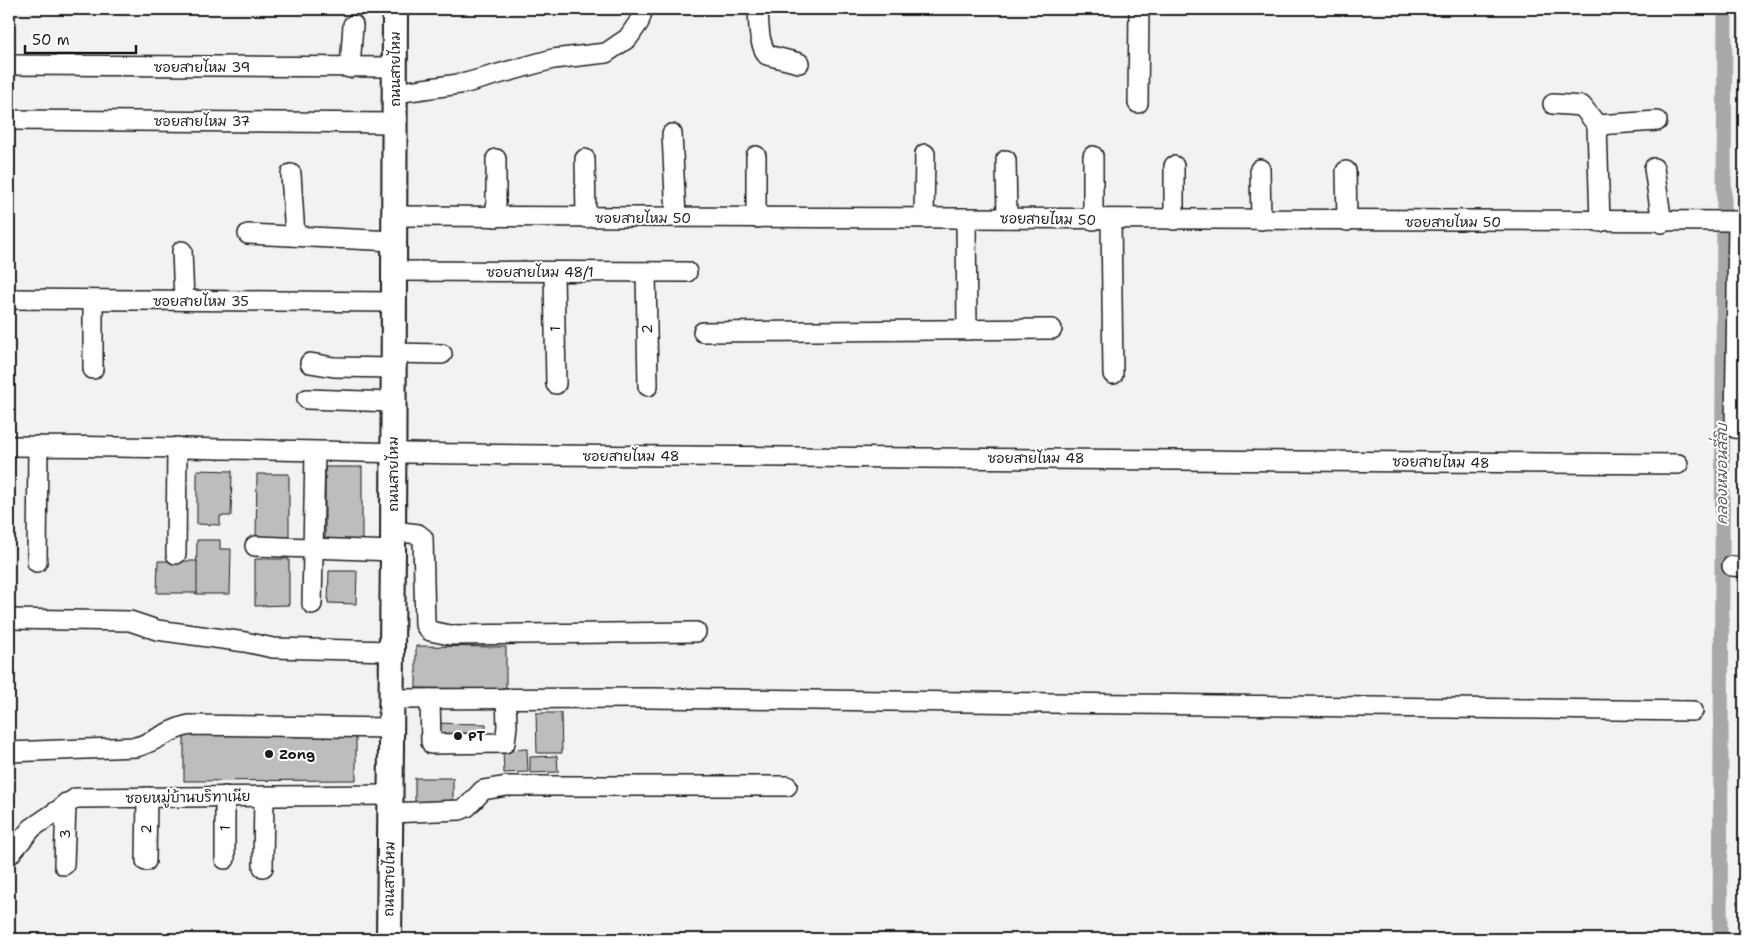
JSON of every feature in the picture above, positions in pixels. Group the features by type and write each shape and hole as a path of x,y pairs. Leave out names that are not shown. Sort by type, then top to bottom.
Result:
{"main road":[{"name":"ถนนสายไหม","path":"389,939 395,9"}],"street":[{"path":"395,93 466,83 553,59 606,53 628,38 640,22 643,9"},
{"path":"758,9 762,48 767,55 799,63"},
{"path":"1138,9 1138,104"},
{"path":"350,68 353,25"},
{"name":"ซอยสายไหม 39","path":"9,65 395,67"},
{"path":"1553,104 1582,106 1597,125 1600,222"},
{"name":"ซอยสายไหม 37","path":"9,120 394,124"},
{"path":"1597,125 1656,121"},
{"path":"672,134 676,217"},
{"path":"924,154 924,218"},
{"path":"756,156 756,218"},
{"path":"1093,156 1093,220"},
{"path":"496,159 496,217"},
{"path":"585,159 586,218"},
{"path":"1006,160 1007,218"},
{"path":"1174,166 1174,220"},
{"path":"1260,168 1261,220"},
{"path":"1654,168 1662,222"},
{"path":"1346,171 1347,221"},
{"path":"291,174 295,236"},
{"name":"ซอยสายไหม 50","path":"394,216 1739,222"},
{"path":"966,218 967,330"},
{"path":"1111,220 1112,374"},
{"path":"1739,222 1735,428 1744,429"},
{"path":"248,234 394,241"},
{"path":"182,251 184,300"},
{"name":"ซอยสายไหม 48/1","path":"393,271 687,272"},
{"name":"2","path":"646,272 648,386"},
{"name":"1","path":"554,273 556,384"},
{"name":"ซอยสายไหม 35","path":"9,299 393,302"},
{"path":"93,300 93,370"},
{"path":"703,332 1052,329"},
{"path":"310,363 334,367 442,354"},
{"path":"307,399 393,402"},
{"name":"ซอยสายไหม 48","path":"9,446 177,447 393,454 1678,464"},
{"path":"37,562 38,446"},
{"path":"176,554 177,447"},
{"path":"312,604 315,452"},
{"path":"255,546 313,549 393,541 418,534 424,538 425,625 430,631 450,635 696,632"},
{"path":"9,619 130,621 157,630 245,642 273,648 391,651"},
{"path":"430,698 432,744 505,743 507,726 506,698"},
{"path":"391,699 506,698 1693,711"},
{"path":"9,752 136,747 150,743 176,727 190,725 390,728"},
{"name":"ซอยหมู่บ้านบริทาเนีย","path":"9,855 32,828 66,803 76,798 264,796 460,810 467,807 483,790 507,786 787,786"},
{"name":"1","path":"225,796 225,859"},
{"path":"263,867 264,796"},
{"name":"2","path":"146,861 147,797"},
{"name":"3","path":"64,865 66,803"}],"building":[{"path":"325,467 362,467 362,540 325,540"},
{"path":"197,470 232,471 231,516 220,516 220,525 197,524"},
{"path":"257,474 289,474 289,539 256,539"},
{"path":"197,540 220,540 220,549 231,549 230,594 196,594"},
{"path":"255,559 289,559 289,605 255,606"},
{"path":"158,561 197,561 197,593 157,593"},
{"path":"329,571 357,571 356,604 328,603"},
{"path":"416,646 506,647 506,689 416,688"},
{"path":"536,713 561,713 562,753 537,753"},
{"path":"426,723 486,724 486,748 426,748"},
{"path":"184,730 356,730 356,780 184,781"},
{"path":"527,749 528,772 504,773 503,750"},
{"path":"557,756 558,772 530,773 530,757"},
{"path":"415,778 453,778 453,802 415,802"}],"waterway":[{"name":"คลองหมอนสี่สิบ","path":"1720,939 1725,9"}],"place":[{"name":"PT","path":"458,736"},
{"name":"Zong","path":"269,754"}]}
